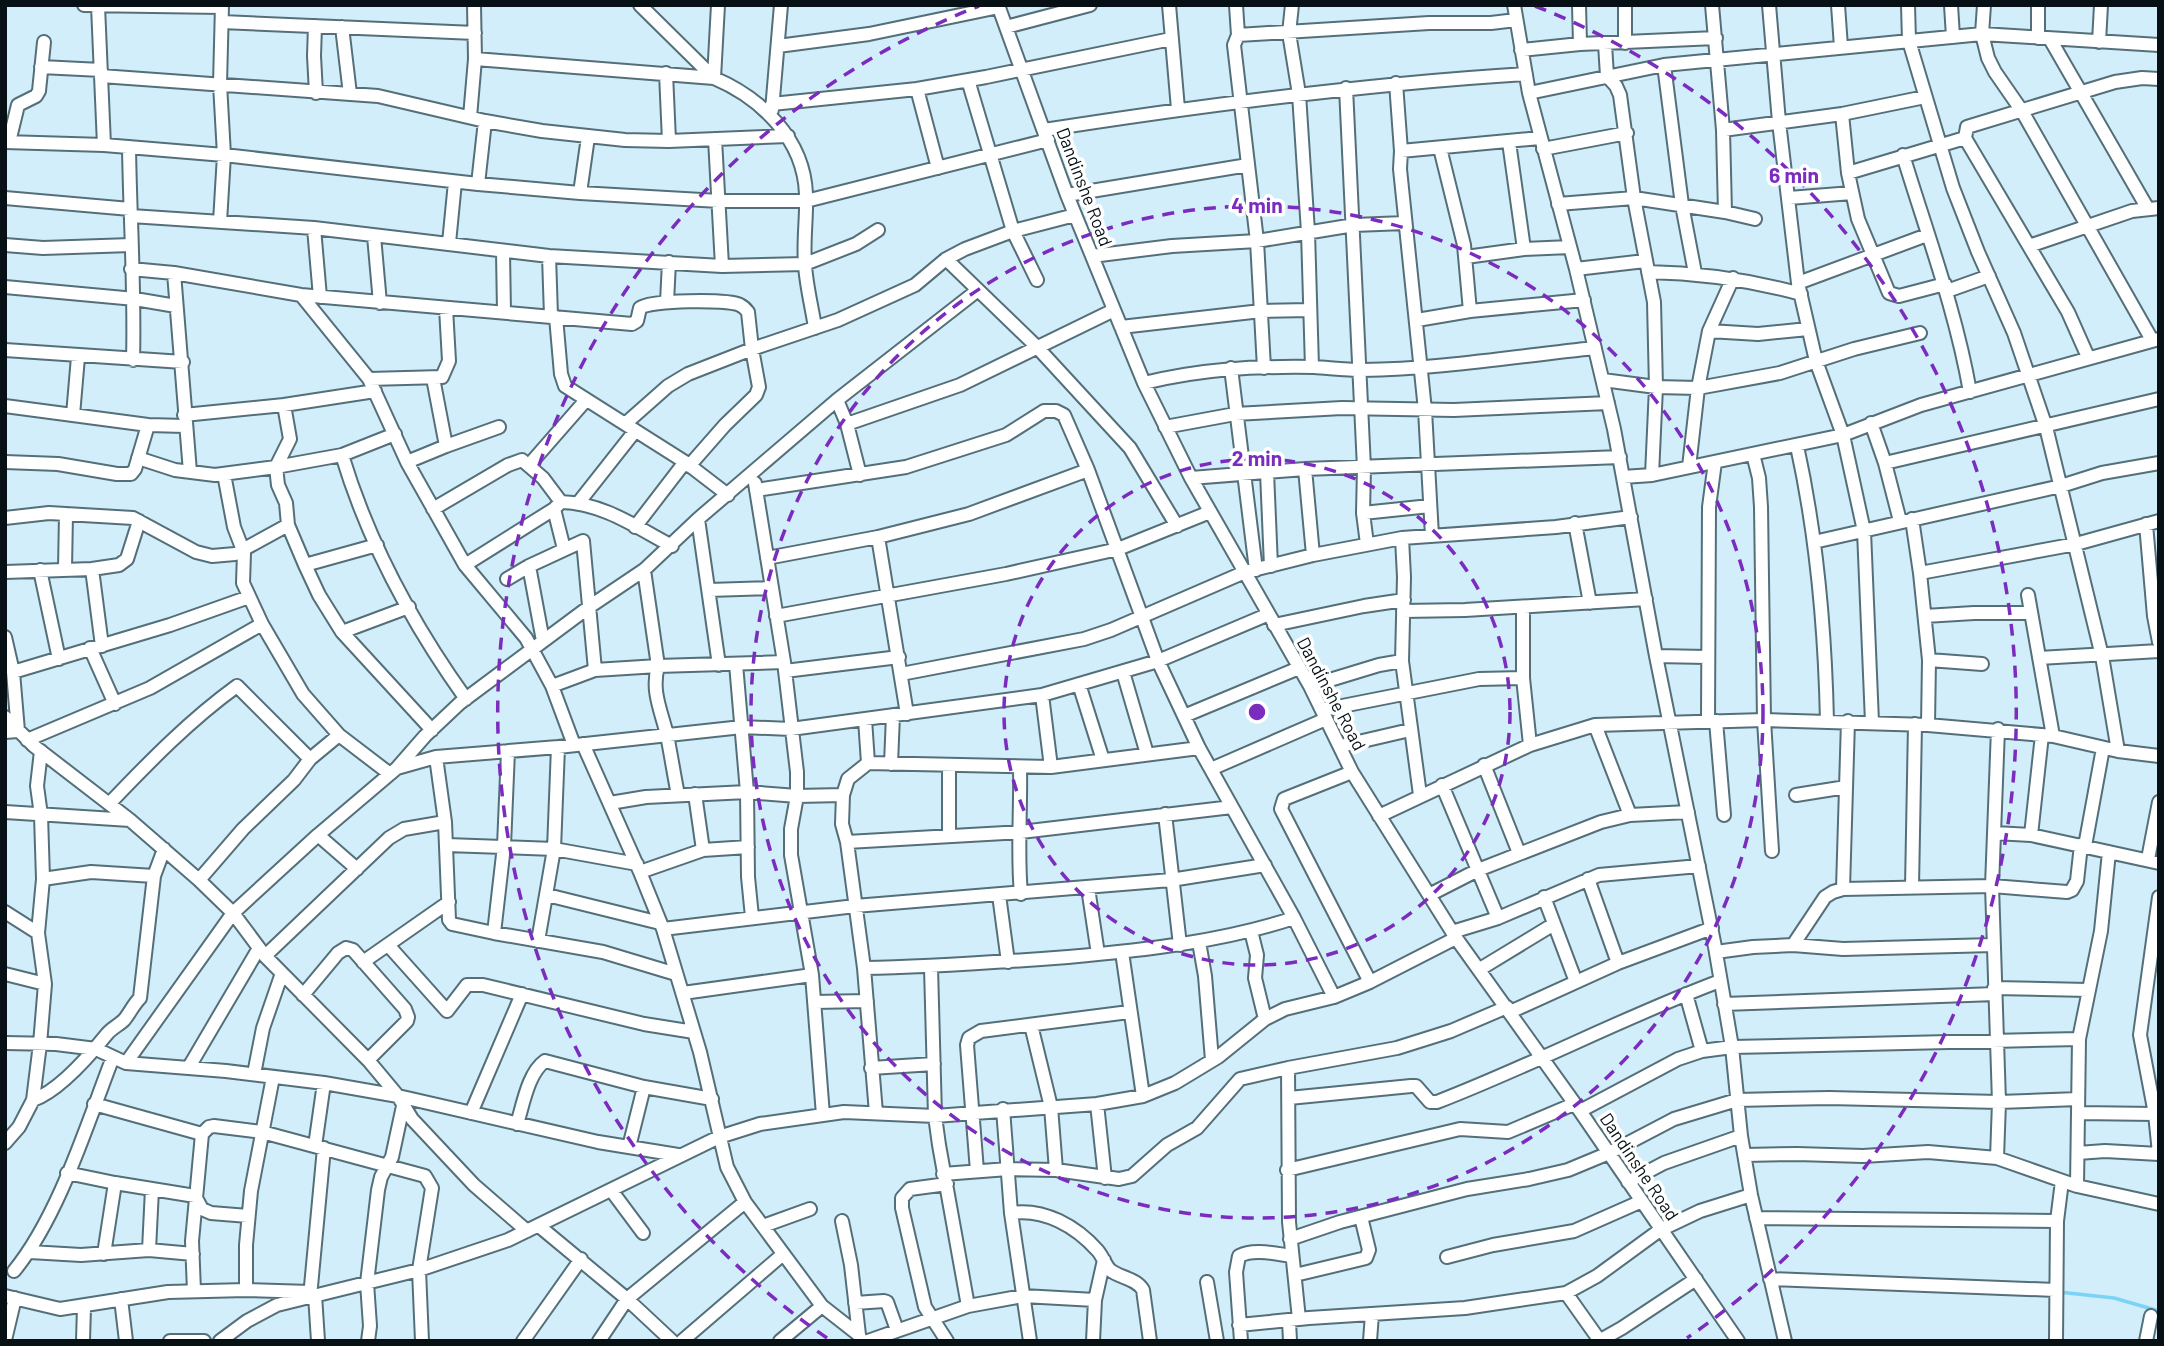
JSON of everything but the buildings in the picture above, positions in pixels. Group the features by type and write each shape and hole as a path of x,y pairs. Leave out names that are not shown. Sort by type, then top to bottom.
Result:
{"street":[{"path":"84,5 222,6 220,84 224,155 220,222"},
{"path":"470,117 475,59 474,5"},
{"path":"627,5 640,6 714,78"},
{"path":"714,78 718,5"},
{"path":"772,119 780,5"},
{"path":"1006,27 1090,5"},
{"path":"1170,5 1178,109"},
{"path":"1236,5 1238,35 1234,45 1257,241 1264,368"},
{"path":"1292,5 1289,33 1300,94 1312,367"},
{"path":"1514,5 1529,93 1584,300 1620,457 1656,656 1712,928 1732,1047 1741,1136 1751,1195 1784,1341"},
{"path":"1579,5 1580,44"},
{"path":"1625,5 1625,43"},
{"path":"1712,5 1723,130 1725,212"},
{"path":"1769,5 1779,122 1799,289 1816,361 1843,435 1864,531 1872,722"},
{"path":"1838,5 1841,47"},
{"path":"1908,5 1909,41 1953,188 2014,333 2046,427 2102,656 2118,751"},
{"path":"1951,5 1952,37"},
{"path":"1623,477 1652,475 1843,435 1921,405 2155,339 2022,111 1995,72 1982,34 1984,5"},
{"path":"2029,246 2132,211 2154,208 2044,38 2038,5"},
{"path":"2099,42 2101,5"},
{"path":"99,6 104,145"},
{"path":"778,46 869,34 999,6"},
{"name":"Dandinshe Road","path":"999,6 1066,195 1144,383 1210,512 1250,571 1271,619 1310,686 1352,772 1454,935 1696,1279 1732,1339"},
{"path":"1238,35 1516,20"},
{"path":"222,22 475,33"},
{"path":"315,26 316,93"},
{"path":"342,27 350,94"},
{"path":"1529,93 1664,65 1982,34 2159,45"},
{"path":"1521,50 1580,44 1716,38"},
{"path":"772,104 917,89 1171,39"},
{"path":"44,42 39,92 18,105 7,142 129,147 224,155 455,182 719,201 806,201 992,155 1046,135 1178,109 1346,88 1526,74"},
{"path":"1605,44 1606,76 1616,86 1620,95 1634,198 1654,302 1656,387 1652,475"},
{"path":"475,59 714,78 738,88 756,102 788,136 803,172 806,201 805,264 815,328"},
{"path":"1664,65 1682,205 1695,273"},
{"path":"41,67 316,93 378,96 406,100 485,121 588,137 669,141 788,136"},
{"path":"666,74 669,141"},
{"path":"2088,357 2068,312 1965,138 1967,127 2115,82 2142,78 2159,79"},
{"path":"968,80 1013,231 1037,280"},
{"path":"1396,83 1400,169 1425,410 1432,536"},
{"path":"1346,88 1364,468 1363,513 1367,544"},
{"path":"917,89 938,168"},
{"path":"1723,130 1842,114 1925,97"},
{"path":"1842,114 1852,193 1864,237 1891,295 1946,288 1989,276"},
{"path":"478,184 485,121"},
{"path":"1401,150 1509,142 1541,143 1627,133"},
{"path":"580,193 588,137"},
{"path":"1848,173 1965,138"},
{"path":"715,139 722,266"},
{"path":"1509,142 1524,249"},
{"path":"129,147 131,269 135,299 133,360"},
{"path":"1440,148 1466,257 1470,311"},
{"path":"1903,155 1946,288 1970,392"},
{"path":"1066,195 1248,164"},
{"path":"449,243 455,182"},
{"path":"1788,198 1852,193"},
{"path":"5,198 220,222 314,228 449,243 503,252 722,266 805,264 856,244 878,230"},
{"path":"1559,204 1634,198 1755,219"},
{"path":"579,502 630,427 668,386 688,374 751,349 838,320 915,285 946,259 965,249 1013,231 1075,215"},
{"path":"1092,256 1172,246 1257,241 1354,225 1405,223"},
{"path":"314,228 320,297"},
{"path":"1576,269 1646,266 1799,289 1874,255 1927,235"},
{"path":"374,236 380,303"},
{"path":"5,244 43,248 131,244"},
{"path":"1466,257 1524,249 1570,247"},
{"path":"503,252 504,313"},
{"path":"549,256 553,316 562,382 569,390 687,464 728,495"},
{"path":"946,259 1036,346 1130,448 1177,526"},
{"path":"667,302 669,262"},
{"path":"131,269 174,272 301,295 632,324 637,321 642,305 667,302 737,303 744,307 750,319 751,349 759,380 756,395 687,464 635,527"},
{"path":"174,272 190,472"},
{"path":"1689,467 1698,388 1709,331 1733,278"},
{"path":"5,287 135,299 176,306"},
{"path":"126,1063 233,912 394,771 432,730 466,699 589,607 645,570 698,519 837,400 978,290"},
{"path":"301,295 372,385 407,462 465,565 516,625 538,645"},
{"path":"1417,320 1470,311 1584,300"},
{"path":"5,406 148,425 284,405 372,385 442,377 449,361 446,308"},
{"path":"847,424 960,385 1114,310"},
{"path":"1121,327 1261,311 1309,310"},
{"path":"1709,331 1758,334 1808,329"},
{"path":"1603,380 1656,387 1698,388 1758,379 1920,332"},
{"path":"1144,383 1202,370 1312,367 1360,370 1421,367 1595,348"},
{"path":"5,350 183,362"},
{"path":"73,415 78,357"},
{"path":"1231,368 1243,473 1250,571"},
{"path":"433,378 446,446"},
{"path":"1885,463 2159,399"},
{"path":"530,464 586,400"},
{"path":"837,400 847,424 860,475"},
{"path":"1166,427 1235,414 1360,408 1425,410 1608,403"},
{"path":"284,405 290,439 276,467 278,485 286,503 288,525 305,565 342,632 432,730"},
{"path":"756,491 906,467 1006,435 1050,409 1064,415 1088,470 1158,661 1199,748 1294,918 1334,997"},
{"path":"1871,423 1906,520 1920,573 1929,660 1922,724 1912,887"},
{"path":"5,462 58,464 131,474 148,425"},
{"path":"407,462 499,427"},
{"path":"138,458 175,470 215,475 342,455 395,434"},
{"path":"1797,446 1809,502 1825,642 1826,721"},
{"path":"1753,454 1759,478 1761,507 1764,720 1772,851"},
{"path":"342,455 354,496 377,545 409,607 448,674 466,699"},
{"path":"1191,478 1243,473 1620,457"},
{"path":"433,509 522,460 530,464 557,505 564,549"},
{"path":"1715,462 1709,507 1707,657 1724,816"},
{"path":"1814,542 2061,486 2102,473 2159,463"},
{"path":"767,558 878,537 969,514 1088,470"},
{"path":"1305,470 1313,555"},
{"path":"753,472 784,666 797,772 797,796 790,842 812,975 822,1115"},
{"path":"1267,472 1271,566"},
{"path":"224,474 234,527 243,551 243,583 262,624 303,694 339,735 394,771"},
{"path":"465,565 557,505 579,502 600,508 672,546"},
{"path":"1363,513 1430,506"},
{"path":"776,617 1118,549 1210,512"},
{"path":"5,518 49,513 121,517 139,521 196,552 224,556 243,551 288,525"},
{"path":"65,569 66,514"},
{"path":"901,674 1084,639 1250,571 1313,555 1402,538 1556,527 1631,517"},
{"path":"698,519 719,665"},
{"path":"5,572 92,569 119,565 127,559 139,521"},
{"path":"1920,573 2076,544 2153,522 2154,617 2159,642"},
{"path":"1575,523 1590,603"},
{"path":"878,537 901,674 900,714 891,764"},
{"path":"1402,538 1402,661 1420,795"},
{"path":"507,579 580,541 584,542 595,670"},
{"path":"305,565 377,545"},
{"path":"529,566 538,645 552,686 578,744 610,803 662,926 694,1032 727,1167 745,1202 822,1306 863,1339"},
{"path":"92,569 96,647 115,704"},
{"path":"40,570 59,659"},
{"path":"645,570 658,666 654,690 667,734 678,795"},
{"path":"709,590 772,588"},
{"path":"2028,595 2048,735 2031,835"},
{"path":"13,672 197,617 249,597"},
{"path":"394,771 436,757 742,727 791,729 1042,695 1158,661 1271,619 1364,606 1523,607 1646,599"},
{"path":"342,632 409,607"},
{"path":"1523,607 1523,678 1530,745"},
{"path":"1925,617 1974,613 2031,613"},
{"path":"17,734 115,704 162,682 262,624"},
{"path":"5,637 13,672 17,734"},
{"path":"2039,658 2159,651"},
{"path":"1656,656 1707,657"},
{"path":"552,686 595,670 736,664 784,666 899,657"},
{"path":"1929,660 1982,664"},
{"path":"1310,686 1402,661"},
{"path":"736,664 747,792 747,847 752,918"},
{"path":"1184,716 1299,668"},
{"path":"1123,672 1147,754"},
{"path":"1211,769 1324,714 1479,679 1523,678"},
{"path":"1079,684 1103,760"},
{"path":"109,804 155,755 237,686 310,759"},
{"path":"1042,695 1051,766"},
{"path":"5,717 17,734 130,820 233,912 262,952 368,1060 412,1119 474,1185 533,1229 581,1259 672,1341"},
{"path":"865,719 868,763"},
{"path":"1379,816 1530,745 1595,724 1764,720 1922,724 2048,735 2118,751 2159,756"},
{"path":"1843,889 1848,721"},
{"path":"1595,724 1630,815"},
{"path":"1997,1158 1999,1102 1992,886 1998,729"},
{"path":"1341,747 1410,730"},
{"path":"199,880 243,829 294,780 310,759 339,735"},
{"path":"538,940 554,849 558,747"},
{"path":"876,1113 864,968 847,842 842,824 843,795 848,779 868,763 1020,768 1199,748"},
{"path":"1793,945 1825,897 1843,889 1992,886 2067,892 2072,890 2077,881 2103,748"},
{"path":"5,1143 19,1128 33,1100 40,1044 45,984 38,933 43,879 41,815 37,786 41,751"},
{"path":"494,933 504,846 508,751"},
{"path":"436,757 446,822 452,924 603,952 676,974"},
{"path":"949,765 949,836"},
{"path":"1484,765 1519,853"},
{"path":"1020,768 1021,832 1018,852 1021,894"},
{"path":"1352,772 1284,799 1281,808 1370,982"},
{"path":"1442,785 1498,918"},
{"path":"1796,795 1846,787"},
{"path":"610,803 678,795 747,792 797,796 843,795"},
{"path":"695,794 703,850"},
{"path":"1995,833 2031,835 2153,861 2159,802"},
{"path":"847,842 1021,832 1232,807"},
{"path":"5,812 130,820"},
{"path":"1429,895 1478,870 1601,822 1630,815 1688,812"},
{"path":"1165,814 1180,945"},
{"path":"189,1068 262,952 389,838 404,829 446,822"},
{"path":"318,835 357,869"},
{"path":"447,845 554,849 639,868 703,850 747,847"},
{"path":"33,1100 51,1090 96,1049 108,1033 126,1018 130,1008 140,998 154,876 164,849"},
{"path":"2077,1186 2079,1039 2101,931 2109,852"},
{"path":"547,895 662,926 855,906 1171,880 1265,866"},
{"path":"220,1341 247,1321 277,1305 419,1270 533,1229 719,1137 760,1125 822,1115 935,1115 1097,1104 1143,1096 1174,1083 1212,1060 1265,1019 1285,1009 1334,997 1370,982 1454,935 1588,878 1699,866"},
{"path":"43,879 91,872 154,876"},
{"path":"1588,878 1618,963"},
{"path":"1088,888 1098,954"},
{"path":"999,895 1008,962"},
{"path":"1544,897 1576,982"},
{"path":"2078,1153 2105,1151 2159,1154 2155,1114 2140,1035 2159,897"},
{"path":"363,962 449,902"},
{"path":"5,912 38,933"},
{"path":"864,968 931,967 1122,952 1199,942 1294,918"},
{"path":"1480,969 1554,923"},
{"path":"947,1341 925,1307 916,1278 902,1208 902,1198 910,1189 976,1171 1009,1169 1056,1170 1119,1179 1132,1176 1167,1145 1197,1128 1240,1079 1397,1048 1451,1031 1712,928"},
{"path":"1251,931 1257,955 1254,972 1265,1019"},
{"path":"1199,942 1205,976 1212,1060"},
{"path":"388,945 447,1011 463,988 470,984 644,1024 694,1032"},
{"path":"1716,952 1793,945 1843,949 1993,945"},
{"path":"303,995 342,949 353,950 405,1009 408,1017 368,1060"},
{"path":"1122,952 1143,1096"},
{"path":"931,967 935,1115 968,1306"},
{"path":"254,1074 263,1028 282,973"},
{"path":"5,974 45,984"},
{"path":"683,993 812,975"},
{"path":"1289,1098 1416,1086 1433,1103 1505,1076 1542,1057 1720,981"},
{"path":"1724,1004 1994,991 2088,990"},
{"path":"471,1113 522,994"},
{"path":"1686,994 1702,1051"},
{"path":"814,1002 867,1001"},
{"path":"976,1171 974,1112 967,1045 969,1038 981,1031 1129,1012"},
{"path":"1031,1025 1051,1107 1056,1170"},
{"path":"1287,1170 1460,1129 1508,1132 1577,1108 1678,1059 1702,1051 1732,1047 2079,1039"},
{"path":"5,1043 96,1049 126,1063 324,1083 401,1101 679,1156"},
{"path":"14,1271 30,1252 47,1221 113,1057"},
{"path":"517,1124 533,1076 538,1066 545,1061 644,1087 712,1100"},
{"path":"871,1068 934,1064"},
{"path":"1288,1068 1287,1170 1290,1239 1295,1275 1294,1320 1290,1341"},
{"path":"246,1290 246,1245 251,1191 273,1077"},
{"path":"318,1341 312,1295 324,1083"},
{"path":"628,1147 644,1087"},
{"path":"1290,1239 1478,1186 1568,1170 1609,1153 1674,1119 1737,1100 1829,1098 1999,1102 2078,1099"},
{"path":"368,1341 368,1283 378,1191 381,1177 392,1157 401,1101"},
{"path":"94,1104 202,1134"},
{"path":"1097,1104 1105,1178"},
{"path":"1003,1109 1011,1213 1030,1341"},
{"path":"2079,1114 2155,1114"},
{"path":"194,1291 195,1196 202,1134 214,1126 262,1132 387,1164 425,1177 432,1188 419,1270 422,1341"},
{"path":"1628,1182 1664,1163 1741,1136"},
{"path":"1745,1155 1863,1156 1928,1152 1997,1158 2077,1186 2159,1204"},
{"path":"67,1172 115,1184 195,1196"},
{"path":"2056,1341 2057,1221 2062,1181"},
{"path":"104,1254 115,1184"},
{"path":"149,1251 152,1189"},
{"path":"611,1190 643,1233"},
{"path":"1239,1325 1465,1308 1566,1293 1597,1276 1660,1230 1700,1212 1751,1195"},
{"path":"195,1196 202,1209 211,1213 248,1216"},
{"path":"1447,1257 1493,1245 1574,1231 1642,1201"},
{"path":"599,1341 627,1298 745,1202"},
{"path":"763,1226 810,1209"},
{"path":"1011,1213 1027,1210 1043,1213 1065,1224 1095,1248 1110,1270 1141,1286 1150,1341"},
{"path":"1295,1275 1366,1258 1369,1250 1361,1217"},
{"path":"1756,1218 2057,1221"},
{"path":"842,1221 852,1265 855,1303 863,1339"},
{"path":"30,1252 61,1255 149,1251 193,1254"},
{"path":"1241,1341 1236,1272 1239,1256 1254,1252 1292,1256"},
{"path":"682,1341 782,1255"},
{"path":"523,1341 581,1259"},
{"path":"1093,1341 1095,1300 1104,1260"},
{"path":"1566,1293 1599,1341 1696,1279"},
{"path":"1770,1279 2055,1290"},
{"path":"1207,1282 1217,1341"},
{"path":"5,1340 10,1297 49,1308 84,1307 121,1299 194,1291 246,1290 312,1295"},
{"path":"863,1339 968,1306 1023,1296 1095,1300"},
{"path":"121,1299 127,1341"},
{"path":"855,1303 887,1302 897,1330"},
{"path":"780,1341 822,1306"},
{"path":"83,1341 84,1307"},
{"path":"1370,1341 1372,1314"},
{"path":"2146,1341 2151,1316"},
{"path":"170,1341 204,1341"}],"waterway":[{"path":"2059,1292 2114,1298 2159,1311"}]}
